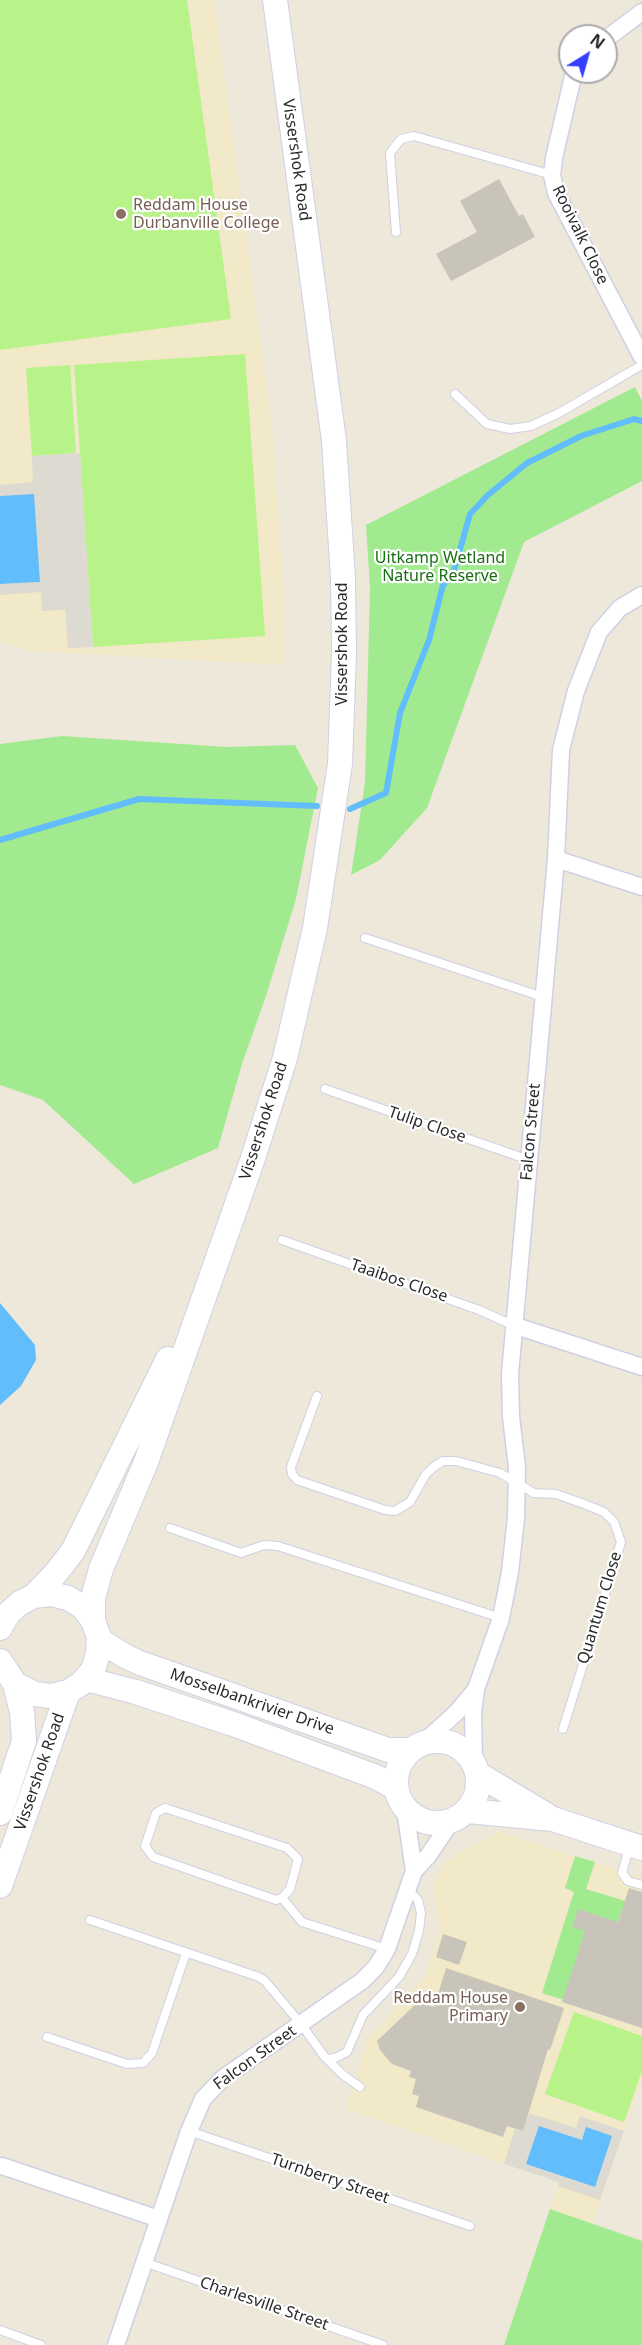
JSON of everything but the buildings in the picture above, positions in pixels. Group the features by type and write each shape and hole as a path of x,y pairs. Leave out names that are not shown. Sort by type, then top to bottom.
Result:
{"main road":[{"name":"Vissershok Road","path":"0,1886 77,1685 93,1670 99,1654 93,1598 101,1569 146,1462 252,1161 285,1058 315,928 340,764 344,653 343,578 334,441 275,0"},
{"name":"Vissershok Road","path":"0,1628 18,1599 56,1573 73,1551 211,1274"},
{"name":"Mosselbankrivier Drive","path":"18,1599 51,1594 68,1598 83,1607 96,1630 125,1656 140,1663 388,1750 416,1747"},
{"name":"Vissershok Road","path":"0,1813 24,1741 22,1712 4,1670"},
{"path":"4,1670 35,1694 51,1696 77,1685"},
{"name":"Mosselbankrivier Drive","path":"77,1685 169,1702 376,1777 401,1798"},
{"path":"553,1819 459,1816 438,1824 425,1822 414,1817 401,1798 399,1767 416,1747 435,1741 448,1742 460,1747 476,1769 553,1819 636,1846"},
{"path":"459,1816 476,1797 479,1785 476,1769"}],"street":[{"path":"618,30 642,12"},
{"name":"Rooivalk Close","path":"570,84 554,158 552,175 556,193 642,357"},
{"name":"Falcon Street","path":"476,1769 473,1713 476,1689 501,1618 514,1545 517,1483 509,1392 556,859 561,750 576,691 599,632 620,608 642,595"},
{"path":"556,859 642,887"},
{"path":"516,1326 642,1367"},
{"name":"Falcon Street","path":"416,1747 457,1712 476,1689"},
{"name":"Falcon Street","path":"401,1798 414,1871"},
{"name":"Falcon Street","path":"116,2345 200,2105 212,2088 369,1974 387,1949 414,1871 459,1816"},
{"path":"2,2166 159,2219"}],"lane":[{"path":"396,232 390,153 401,139 414,136 552,175"},
{"path":"455,394 487,424 510,429 531,426 559,413 642,365"},
{"path":"365,938 543,997"},
{"name":"Tulip Close","path":"325,1089 529,1160"},
{"name":"Taaibos Close","path":"282,1240 479,1310 516,1326"},
{"name":"Quantum Close","path":"317,1396 291,1467 292,1474 297,1480 385,1510 395,1510 410,1502 426,1474 443,1461 456,1461 500,1473 534,1493 556,1494 604,1512 614,1522 621,1542 563,1729"},
{"path":"171,1528 241,1553 264,1545 278,1546 501,1618"},
{"path":"165,1808 287,1848 298,1859 290,1889 282,1898 276,1900 153,1857 145,1846 156,1813 165,1808"},
{"path":"636,1846 622,1873 628,1881 642,1885"},
{"path":"328,2059 347,2052 363,2014 399,1977 412,1954 419,1931 421,1913 418,1900 408,1890"},
{"path":"282,1898 302,1922 387,1949"},
{"path":"90,1920 259,1977 265,1981 328,2059 342,2074 360,2087"},
{"path":"46,2037 127,2064 143,2063 152,2053 186,1953"},
{"name":"Turnberry Street","path":"189,2131 470,2226"},
{"name":"Charlesville Street","path":"144,2262 383,2345"},
{"path":"0,2330 41,2345"}],"shaded area":[{"name":"Reddam House Durbanville College","path":"0,0 214,0 272,427 284,598 283,665 31,651 0,641"},
{"path":"80,453 93,647 68,648 65,610 42,611 41,592 0,595 0,584 40,582 34,494 0,496 0,485 33,482 32,456"},
{"name":"Reddam House Primary","path":"499,1831 642,1878 642,2078 592,2224 550,2209 559,2182 345,2109 369,2038 426,1975 440,1929 433,1886 444,1862"},
{"path":"529,2113 576,2128 580,2116 624,2131 600,2200 558,2186 559,2182 504,2164 515,2129 523,2131"}],"green space":[{"path":"0,0 187,0 231,319 0,350"},
{"path":"245,354 265,636 93,647 74,365"},
{"path":"70,365 76,453 32,456 26,368"},
{"name":"Uitkamp Wetland Nature Reserve","path":"635,387 642,401 642,481 524,542 427,808 380,860 351,875 365,782 370,589 366,525"},
{"path":"62,736 227,747 295,745 318,788 296,899 242,1064 218,1148 134,1184 43,1100 0,1085 0,744"},
{"path":"575,1856 595,1862 586,1889 625,1901 617,1924 595,1934 570,2002 542,1993 574,1892 565,1888"},
{"path":"574,2012 642,2036 642,2071 624,2122 545,2094"},
{"path":"550,2209 642,2241 642,2345 504,2345"}],"water":[{"path":"34,494 40,582 0,584 0,496"},
{"path":"0,1303 35,1345 36,1360 21,1386 0,1405"},
{"path":"539,2126 582,2140 586,2127 612,2136 595,2187 526,2164"}],"waterway":[{"path":"350,809 386,793 400,713 429,640 443,585 453,574 470,514 488,495 527,463 581,436 634,419 642,421"},
{"path":"0,840 139,799 317,806"}],"place":[{"name":"Reddam House Durbanville College","path":"121,214"},
{"name":"Reddam House Primary","path":"520,2007"}]}
